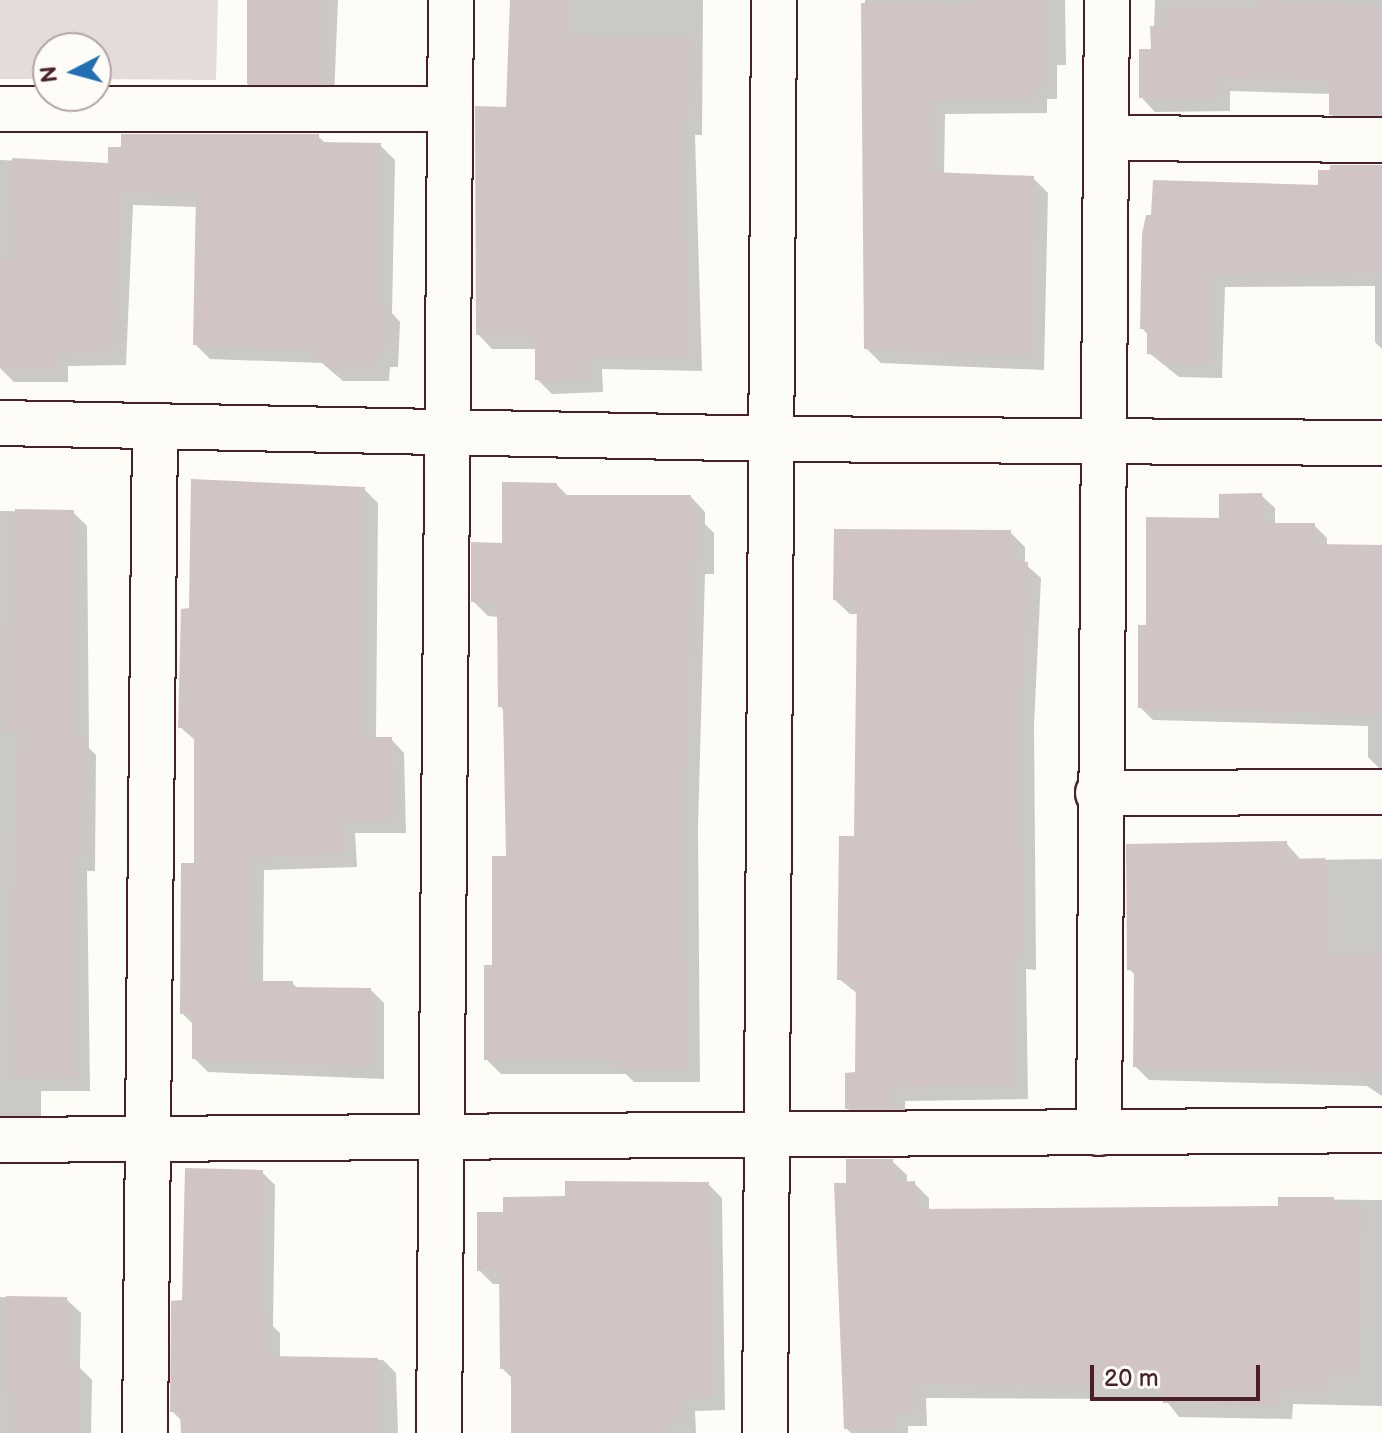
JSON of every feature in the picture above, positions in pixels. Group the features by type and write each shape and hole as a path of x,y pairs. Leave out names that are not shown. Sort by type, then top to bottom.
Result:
{"street":[{"path":"439,1433 445,1134 445,429 451,0"},
{"path":"765,1433 774,439 774,0"},
{"path":"1099,1133 1098,793 1106,441 1107,0"},
{"path":"0,109 450,109"},
{"path":"1107,138 1382,140"},
{"path":"0,423 445,429 774,439 1382,443"},
{"path":"145,1433 155,426"},
{"path":"1098,793 1382,792"},
{"path":"0,1140 445,1134 1382,1130"}],"shaded area":[{"path":"0,0 218,0 216,80 112,79 112,32 32,32 32,79 0,79"}],"building":[{"path":"247,0 321,0 321,84 247,84"},
{"path":"510,0 568,0 567,36 690,39 688,121 682,121 688,357 589,356 589,379 535,380 535,335 476,335 475,106 506,107"},
{"path":"975,0 1044,1 1043,85 1033,84 1033,99 931,100 930,172 1034,176 1030,356 864,349 861,3 975,5"},
{"path":"1259,0 1382,7 1382,115 1329,115 1329,80 1217,78 1217,98 1139,98 1139,49 1151,49 1150,26 1166,27 1166,9 1259,8"},
{"path":"121,134 319,134 319,142 381,143 378,305 386,305 384,353 376,353 376,367 326,367 326,357 313,357 313,350 193,345 196,194 120,191 112,351 54,353 54,368 0,368 0,261 14,261 12,158 108,163 108,147 121,147"},
{"path":"1330,165 1382,165 1382,272 1211,274 1209,364 1162,363 1162,355 1147,354 1147,329 1140,329 1142,234 1146,215 1151,215 1153,180 1318,185 1318,170 1330,170"},
{"path":"191,479 365,487 363,737 392,737 393,820 342,821 344,854 251,857 250,981 293,981 293,987 371,988 371,1066 192,1059 192,1014 180,1014 181,863 194,863 194,728 178,728 181,609 189,608"},
{"path":"502,482 557,483 557,495 691,495 691,517 700,516 700,560 691,560 684,811 686,1068 617,1068 617,1060 484,1060 484,965 492,965 492,856 506,856 503,707 498,707 497,603 471,602 471,542 502,543"},
{"path":"1262,493 1263,523 1315,523 1314,544 1382,545 1382,714 1138,708 1138,625 1146,625 1146,517 1219,518 1219,494"},
{"path":"15,509 74,510 76,738 83,738 81,857 73,857 77,1078 14,1077 11,889 17,890 19,731 3,731 3,624 14,624"},
{"path":"834,529 1011,530 1011,561 1028,562 1020,709 1022,956 1013,956 1014,1085 891,1087 892,1109 845,1109 845,1073 855,1072 856,980 837,980 839,836 854,836 857,601 833,600"},
{"path":"1287,841 1288,859 1325,858 1328,954 1382,953 1382,1073 1133,1067 1134,970 1127,970 1126,844"},
{"path":"846,1159 893,1159 894,1182 915,1181 916,1209 1278,1206 1278,1197 1334,1197 1334,1207 1361,1206 1357,1375 1328,1375 1328,1391 1279,1390 1278,1405 1163,1403 1163,1385 913,1384 913,1412 894,1413 895,1428 844,1429 834,1183 846,1183"},
{"path":"185,1168 263,1170 260,1318 268,1318 268,1356 378,1358 379,1433 181,1433 180,1412 170,1412 171,1301 182,1300"},
{"path":"565,1181 709,1182 712,1397 682,1398 682,1421 666,1421 666,1433 511,1433 511,1369 500,1369 499,1270 477,1271 477,1212 503,1212 503,1197 565,1196"},
{"path":"6,1296 67,1297 66,1364 78,1364 78,1433 14,1433 14,1391 4,1391"}]}
